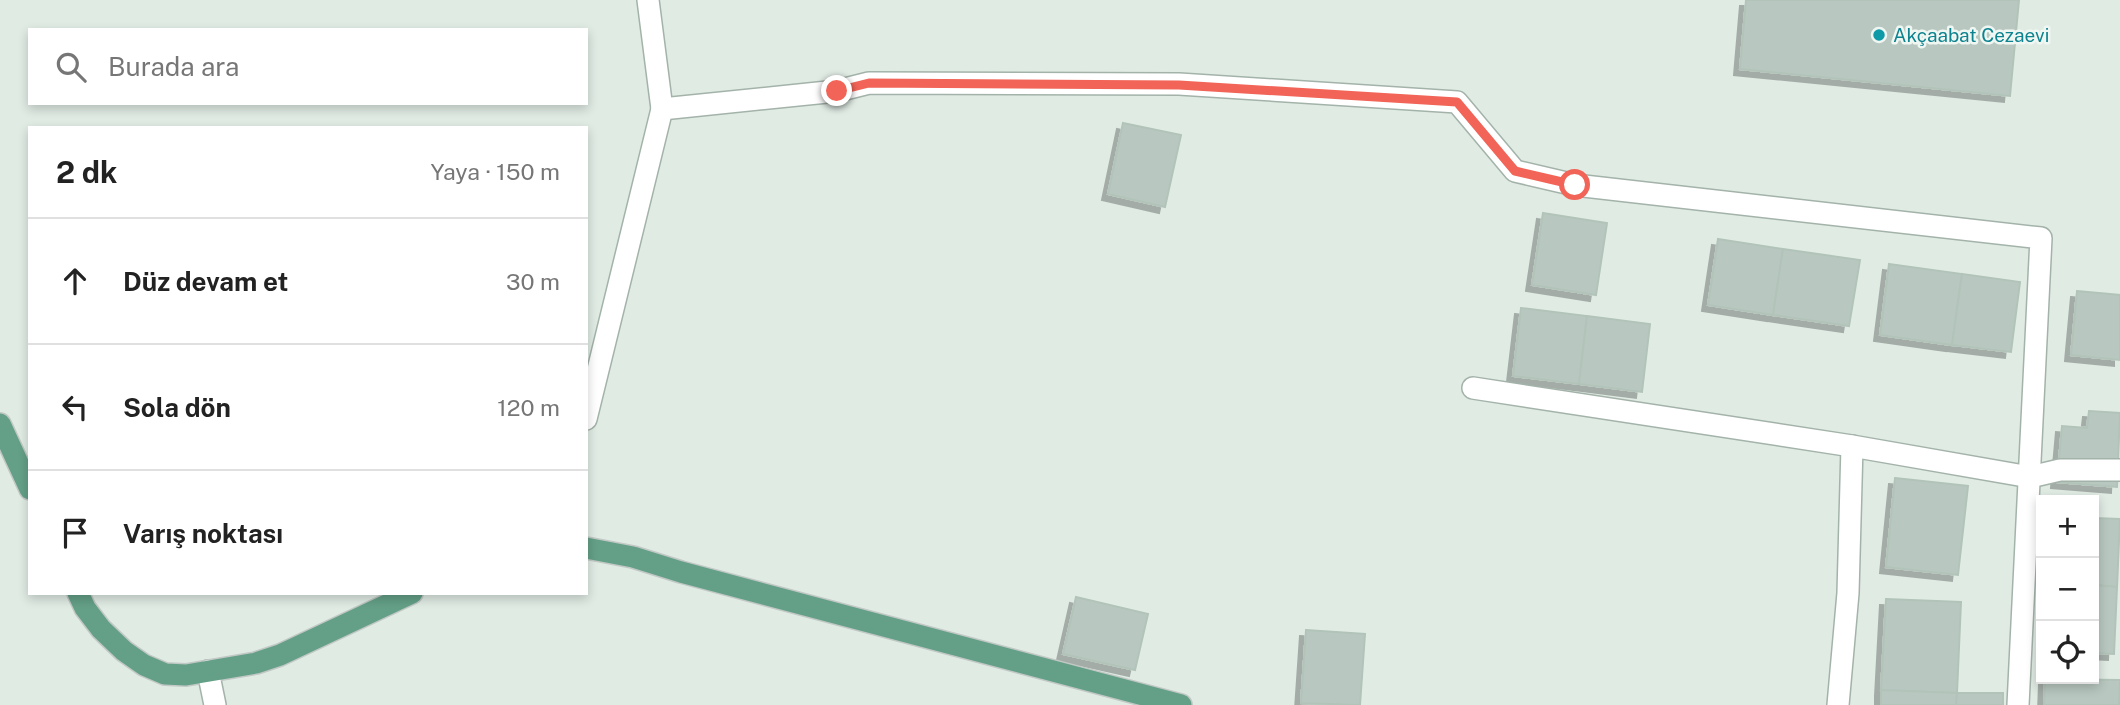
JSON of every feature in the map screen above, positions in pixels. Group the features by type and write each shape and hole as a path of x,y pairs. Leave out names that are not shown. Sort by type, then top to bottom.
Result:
{"main road":[{"path":"0,424 28,485"},
{"path":"588,548 633,557 1181,705"},
{"path":"79,595 101,629 124,651 144,665 165,674 186,675 256,663 279,655 408,595"}],"street":[{"path":"588,411 662,109 649,0"},
{"path":"662,109 837,91 869,83 1179,85 1457,102 1515,171 1575,185 2041,238 2018,705"},
{"path":"1473,388 1852,446 2030,477 2060,470 2120,470"},
{"path":"1838,705 1848,593 1852,446"},
{"path":"208,671 215,705"}],"building":[{"name":"Akçaabat Cezaevi","path":"1746,0 2019,0 2010,96 1740,69"},
{"path":"1123,123 1181,135 1165,207 1108,194"},
{"path":"1543,213 1607,223 1596,295 1532,285"},
{"path":"1718,239 1783,249 1773,315 1708,305"},
{"path":"1783,249 1860,260 1849,326 1773,315"},
{"path":"1889,264 1962,274 1952,345 1880,335"},
{"path":"1962,274 2020,282 2011,352 1952,345"},
{"path":"2077,291 2120,295 2120,360 2071,355"},
{"path":"1521,308 1587,316 1579,384 1513,376"},
{"path":"1587,316 1650,324 1642,392 1579,384"},
{"path":"2089,411 2120,413 2117,487 2057,482 2062,426 2087,428"},
{"path":"1895,478 1968,486 1958,575 1886,567"},
{"path":"2099,518 2120,519 2117,587 2099,585"},
{"path":"2099,585 2117,587 2114,654 2099,653"},
{"path":"1076,597 1148,614 1135,670 1063,654"},
{"path":"1886,599 1961,602 1957,693 1881,690"},
{"path":"1306,630 1365,634 1360,705 1301,703"},
{"path":"2099,680 2120,680 2119,705 2044,705 2045,684 2099,684"},
{"path":"1881,690 1957,693 1956,705 1881,705"},
{"path":"1957,693 2003,693 2003,705 1956,705"}],"place":[{"name":"Akçaabat Cezaevi","path":"1879,35"}],"route":[{"path":"837,91 869,83 1179,85 1457,102 1515,171 1575,185"}]}
